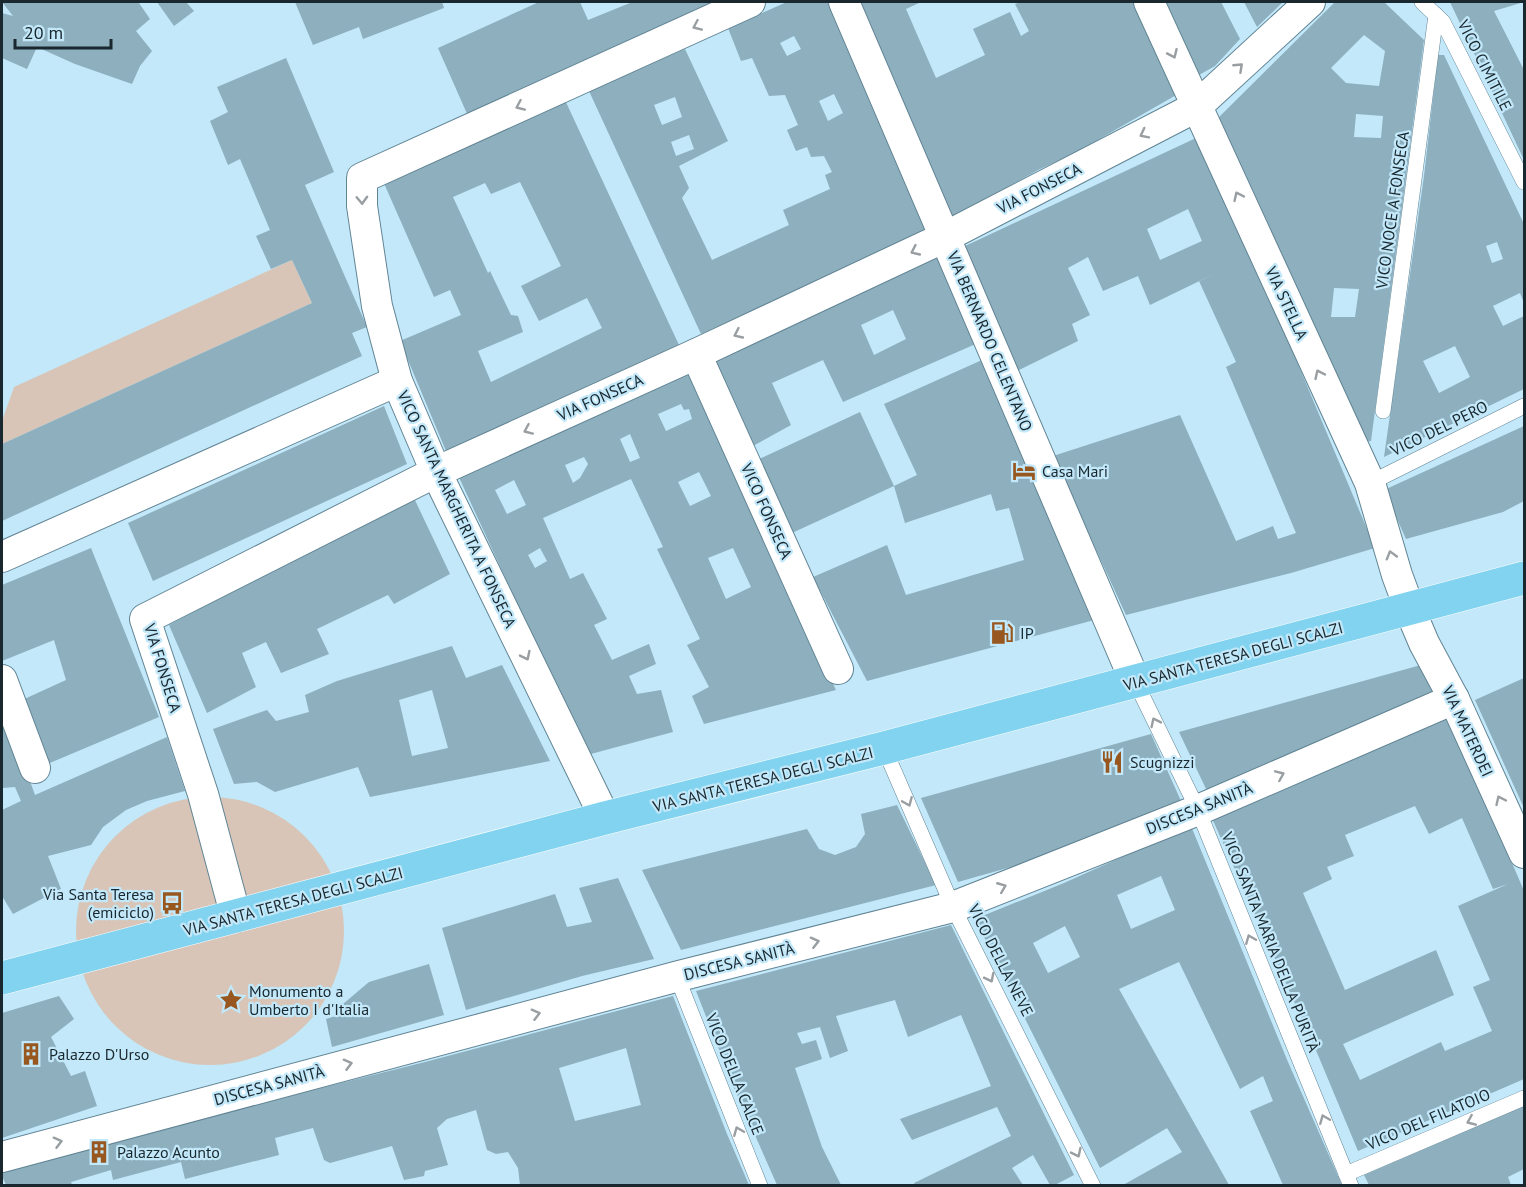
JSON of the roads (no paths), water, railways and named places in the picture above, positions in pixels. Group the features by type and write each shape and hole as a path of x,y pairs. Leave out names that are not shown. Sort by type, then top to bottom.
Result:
{"main road":[{"name":"VIA SANTA TERESA DEGLI SCALZI","path":"2,978 605,818 884,748 1410,610 1524,578"}],"street":[{"name":"VICO SANTA MARGHERITA A FONSECA","path":"605,818 436,472 398,381 377,306 362,206 362,178 750,2"},
{"name":"VIA BERNARDO CELENTANO","path":"844,2 1135,681"},
{"name":"VIA STELLA","path":"1149,2 1370,483 1397,575 1410,610"},
{"name":"VIA FONSECA","path":"236,917 203,794 145,619 436,472 696,354 945,237 1196,107 1310,2"},
{"name":"VICO FONSECA","path":"696,354 838,669"},
{"path":"2,557 398,381"},
{"name":"VIA MATERDEI","path":"1410,610 1454,699 1524,853"},
{"path":"2,680 35,768"},
{"name":"DISCESA SANITÀ","path":"2,1157 677,976 953,907 1198,810 1454,699"}],"lane":[{"name":"VICO CIMITILE","path":"1422,2 1443,22 1524,182"},
{"name":"VICO NOCE A FONSECA","path":"1383,411 1436,15"},
{"name":"VICO DEL PERO","path":"1370,483 1524,406"},
{"name":"VICO SANTA MARIA DELLA PURITÀ","path":"1135,681 1198,810 1349,1180"},
{"name":"VICO DELLA NEVE","path":"884,748 953,907 1093,1185"},
{"name":"VICO DELLA CALCE","path":"677,976 760,1185"},
{"name":"VICO DEL FILATOIO","path":"1349,1180 1524,1098"}],"place":[{"name":"Casa Mari","path":"1024,471"},
{"name":"IP","path":"1002,633"},
{"name":"Scugnizzi","path":"1112,762"},
{"name":"Via Santa Teresa (emiciclo)","path":"172,903"},
{"name":"Monumento a Umberto I d'Italia","path":"231,1000"},
{"name":"Palazzo D'Urso","path":"31,1054"},
{"name":"Palazzo Acunto","path":"99,1152"}]}
